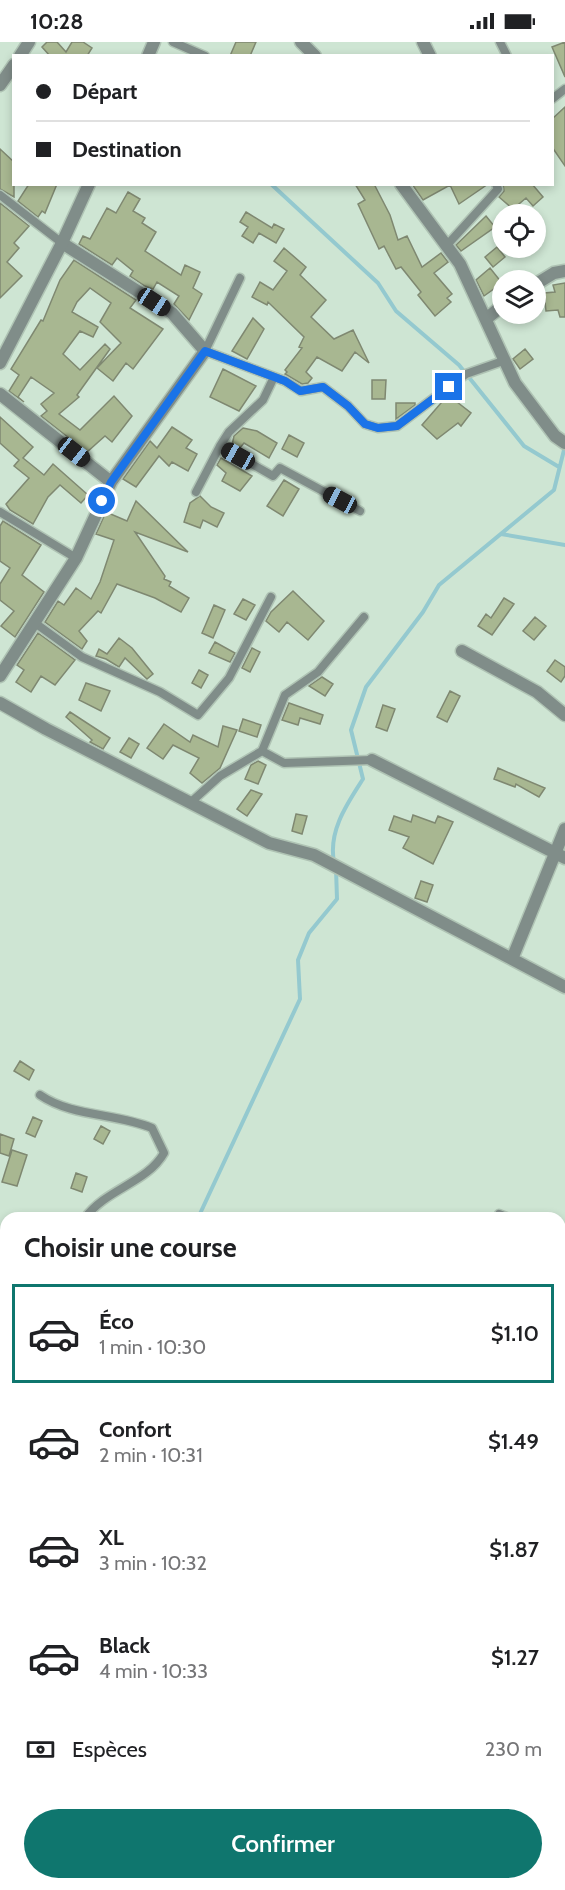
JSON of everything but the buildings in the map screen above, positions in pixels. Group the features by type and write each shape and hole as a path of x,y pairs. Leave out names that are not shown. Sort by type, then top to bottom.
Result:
{"street":[{"path":"301,42 313,54"},
{"path":"0,85 12,68"},
{"path":"1,358 62,243 88,186"},
{"path":"403,186 448,244 460,264 515,383 555,436 565,443"},
{"path":"0,676 76,558 111,482 205,351 172,313 62,243"},
{"path":"546,278 554,273 565,271"},
{"path":"486,319 492,314"},
{"path":"0,394 111,482"},
{"path":"462,651 537,692 565,715"},
{"path":"0,703 269,843 314,855 565,987"},
{"path":"372,760 560,856"},
{"path":"512,959 560,856 565,829"}],"lane":[{"path":"173,42 200,54"},
{"path":"448,244 498,189 497,186"},
{"path":"0,195 62,243"},
{"path":"240,278 205,351 274,377 300,391 323,387 348,406 365,424 378,428 397,426 466,374 503,361"},
{"path":"196,492 229,432 263,400 274,377"},
{"path":"220,446 273,476 280,468 360,511"},
{"path":"0,513 76,558"},
{"path":"35,623 82,657 160,692 198,715 229,678 271,597"},
{"path":"190,803 220,776 262,750 285,695 318,672 364,617"},
{"path":"262,750 284,763 372,760"},
{"path":"40,1095 57,1107 111,1115 152,1128 164,1153 156,1167 102,1200 91,1212"}],"waterway":[{"path":"273,186 378,283 396,311 459,365 524,446 559,467"},
{"path":"334,862 336,829 345,808 363,779 351,730 366,687 423,612 439,585 554,490 565,446"},
{"path":"501,534 565,545"},
{"path":"201,1212 300,999 298,960 309,933 337,899 336,869"}],"route":[{"path":"102,501 111,482 205,351 285,381 300,391 323,387 348,406 365,424 378,428 397,426 449,387"}]}
